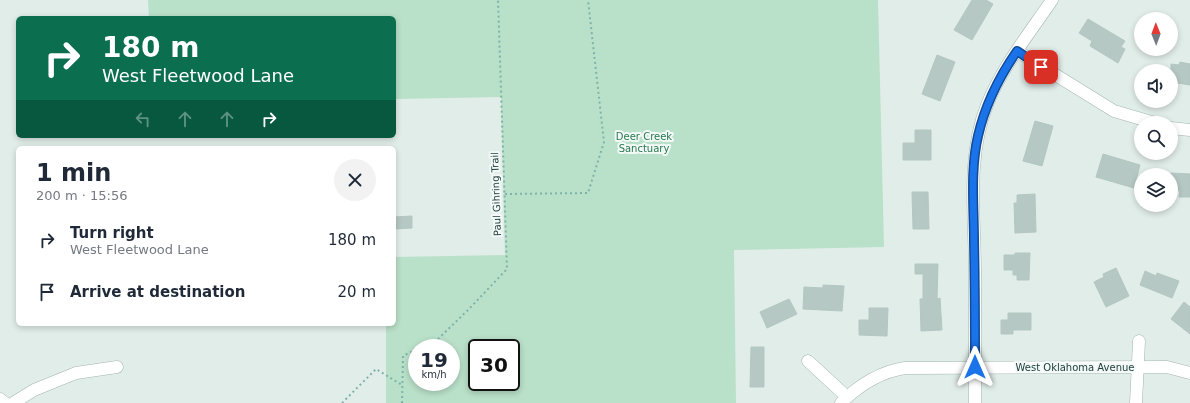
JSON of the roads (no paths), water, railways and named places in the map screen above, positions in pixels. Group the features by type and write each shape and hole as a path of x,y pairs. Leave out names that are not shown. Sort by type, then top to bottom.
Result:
{"street":[{"path":"975,403 975,149 987,105 1004,70 1052,0"},
{"path":"1017,51 1114,111 1134,117"},
{"path":"1178,129 1190,130"},
{"path":"1136,403 1139,341"},
{"path":"808,361 844,400"},
{"name":"West Oklahoma Avenue","path":"844,400 867,382 892,370 905,368 1137,366 1167,367 1190,373"},
{"path":"13,403 34,390 76,373 116,367"},
{"path":"0,399 5,403"}],"park label":[{"name":"Deer Creek Sanctuary","path":"644,142"}]}
